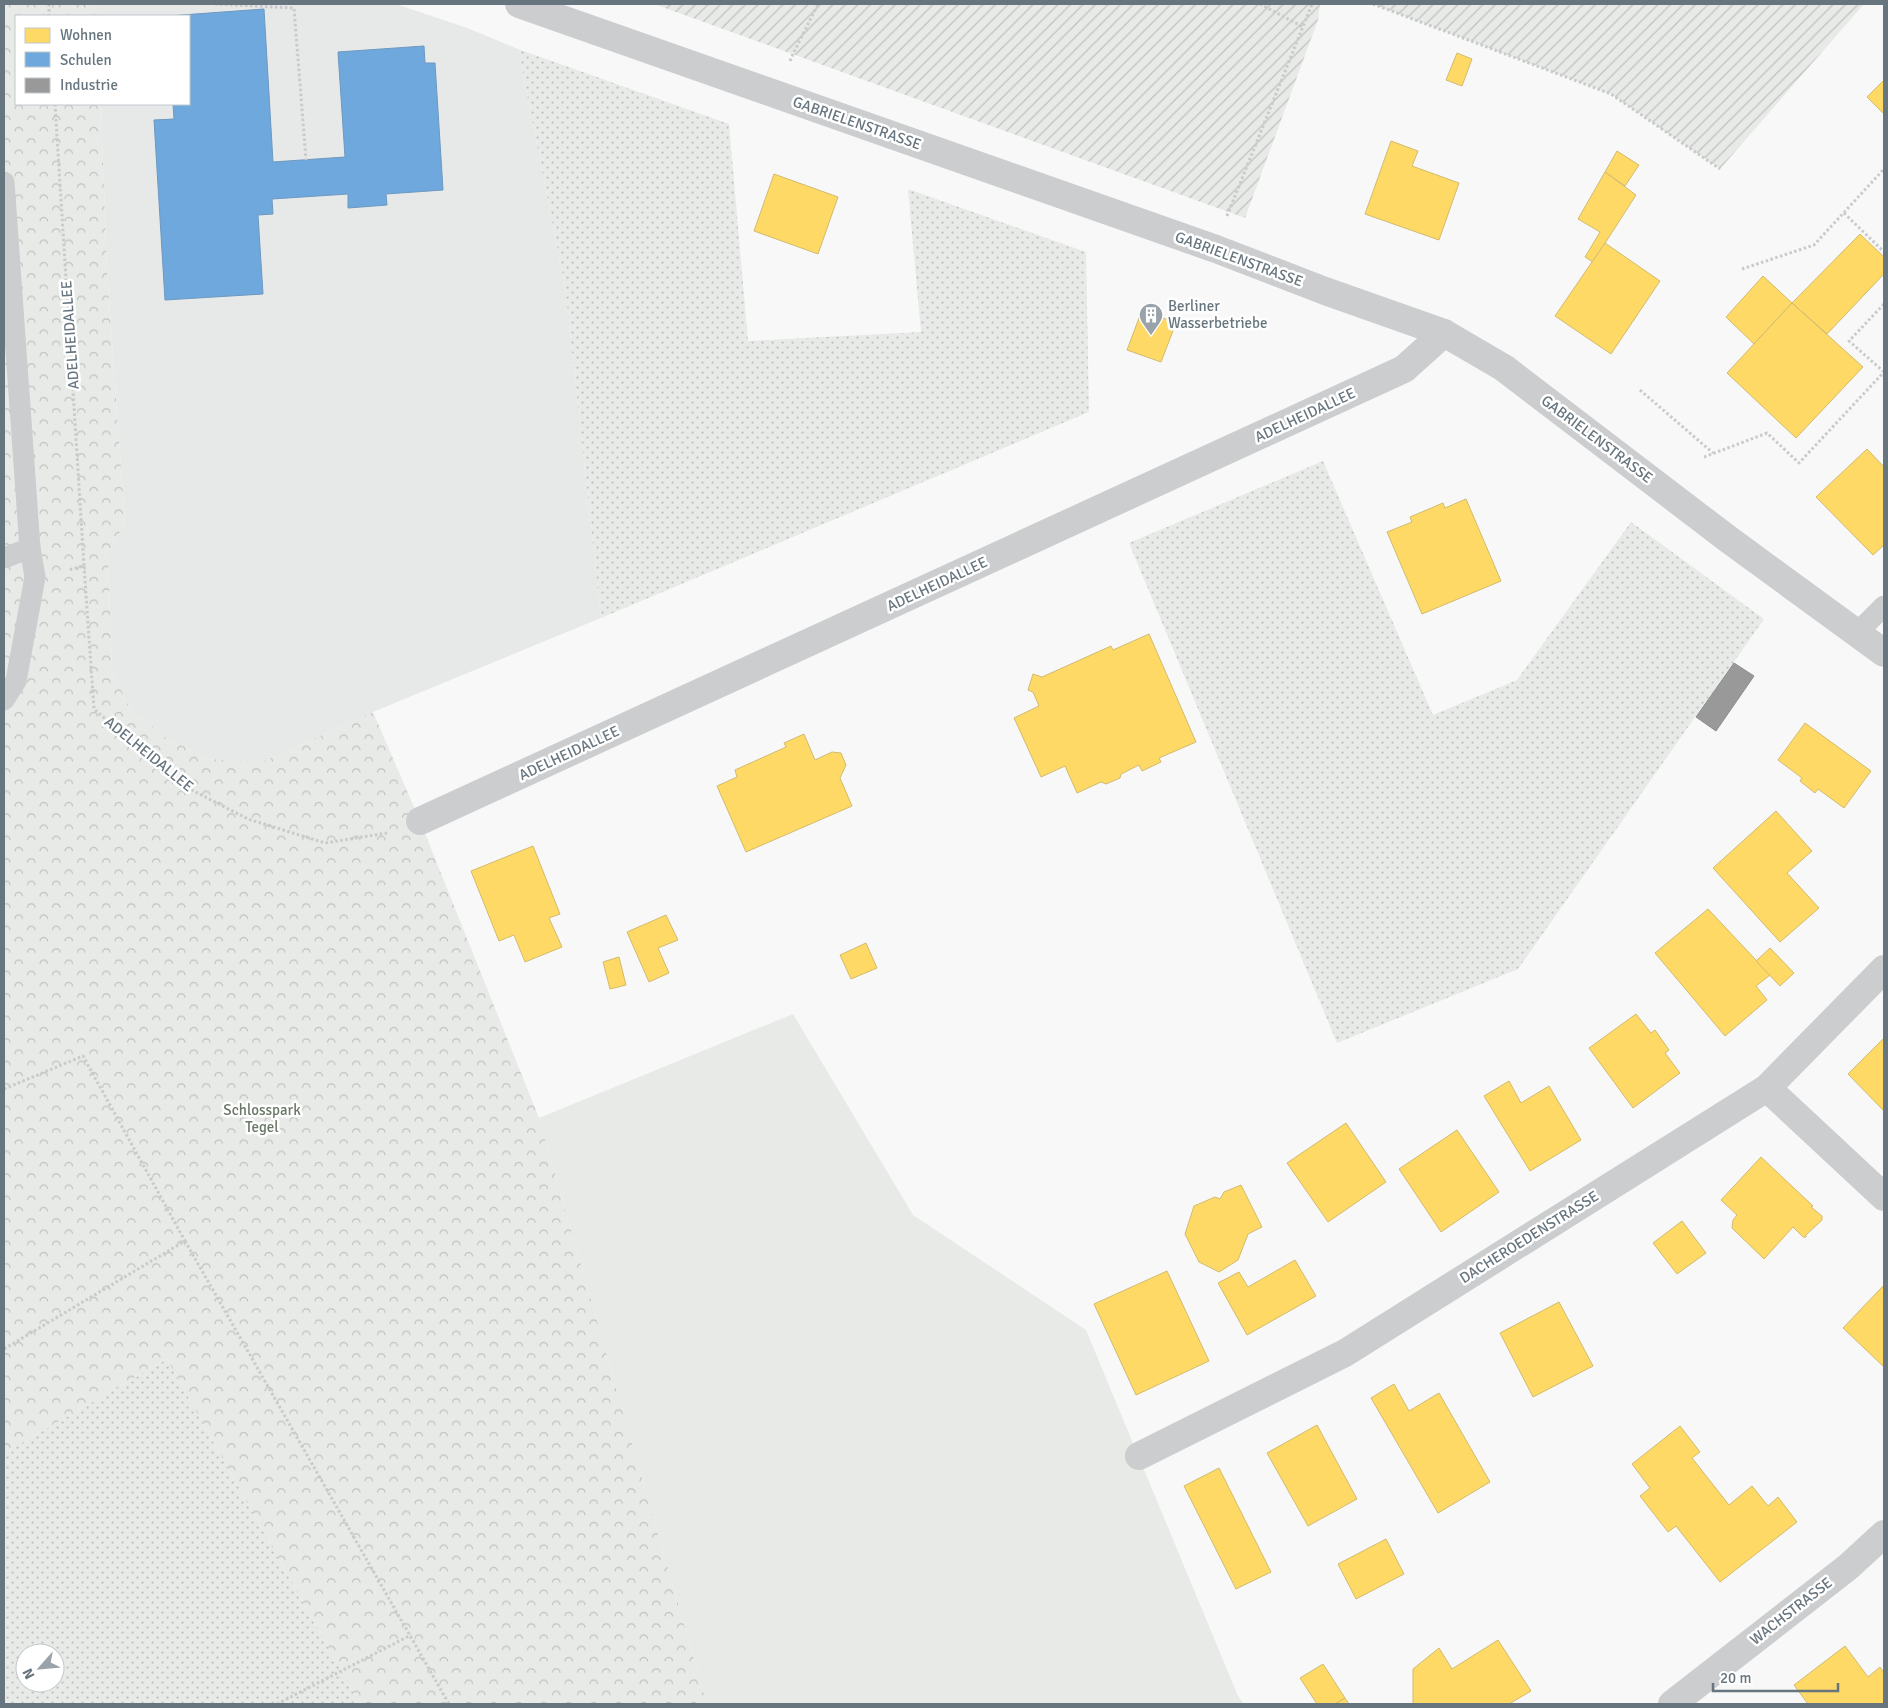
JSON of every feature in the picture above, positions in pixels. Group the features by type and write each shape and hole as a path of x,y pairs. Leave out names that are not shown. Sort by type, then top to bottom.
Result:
{"street":[{"name":"GABRIELENSTRASSE","path":"519,4 1216,249 1325,291 1444,333 1504,368 1728,539 1872,618 1884,653"},
{"name":"ADELHEIDALLEE","path":"420,821 1404,369 1444,333"},
{"name":"DACHEROEDENSTRASSE","path":"1139,1456 1345,1352 1767,1088 1884,969"},
{"path":"1767,1088 1884,1197"},
{"name":"WACHSTRASSE","path":"1672,1704 1848,1567 1884,1534"}],"lane":[{"path":"4,182 30,548 35,577 16,681 4,700"},
{"path":"4,558 30,548"}],"path":[{"path":"215,4 294,8 306,160"},
{"path":"781,96 793,54 818,4"},
{"path":"1260,4 1304,27"},
{"path":"1216,249 1232,204 1312,4"},
{"path":"1373,4 1611,94 1720,168"},
{"name":"ADELHEIDALLEE","path":"55,105 94,709 182,785 248,819 325,843 390,833"},
{"path":"1742,269 1814,245 1884,169"},
{"path":"1844,214 1884,252"},
{"path":"1704,456 1767,433 1799,463 1884,372 1849,341 1884,304"},
{"path":"1640,390 1714,453"},
{"path":"35,577 84,566"},
{"path":"4,1089 83,1056 362,1555 449,1704"},
{"path":"4,1349 185,1241"},
{"path":"276,1704 410,1635"}],"shaded area":[{"path":"98,4 396,4 470,29 518,49 565,286 601,618 373,712 262,762 210,759 165,737 130,709 112,669 108,553 125,523 107,271 101,105 190,105 190,15 98,15"}],"green space":[{"name":"Schlosspark Tegel","path":"4,4 98,4 98,15 15,15 15,105 101,105 107,271 125,523 108,553 112,669 130,709 165,737 210,759 262,762 373,712 420,821 539,1118 707,1704 360,1704 167,1359 4,1453"},
{"path":"654,4 1320,4 1318,20 1245,218"},
{"path":"1373,4 1864,4 1720,169 1611,94"},
{"path":"518,49 729,124 748,341 921,332 908,189 1086,252 1089,412 601,618 565,286"},
{"path":"1323,461 1433,715 1517,680 1631,522 1764,619 1518,969 1337,1043 1129,543"},
{"path":"793,1014 913,1215 1086,1330 1238,1696 1244,1704 707,1704 539,1118"},
{"path":"167,1359 360,1704 4,1704 4,1453"}],"building: Wohnen":[{"path":"1457,53 1472,59 1462,86 1446,80"},
{"path":"1884,80 1884,114 1867,97"},
{"path":"1391,141 1418,151 1412,166 1459,183 1439,240 1365,214"},
{"path":"1617,151 1639,165 1625,186 1605,172"},
{"path":"1605,172 1636,195 1593,262 1585,257 1600,232 1578,219"},
{"path":"774,174 838,197 818,254 754,231"},
{"path":"1860,234 1884,257 1884,274 1827,334 1792,303"},
{"path":"1605,243 1660,281 1611,354 1555,316"},
{"path":"1763,276 1792,303 1754,344 1726,317"},
{"path":"1792,303 1863,367 1796,438 1727,373"},
{"name":"Berliner Wasserbetriebe","path":"1142,310 1176,323 1161,362 1127,350"},
{"path":"1867,449 1884,467 1884,545 1873,555 1816,497"},
{"path":"1466,499 1501,581 1422,614 1387,532 1412,522 1410,517 1443,503 1445,508"},
{"path":"1149,634 1196,742 1159,758 1161,762 1142,771 1139,765 1121,774 1120,778 1106,784 1101,782 1077,793 1065,766 1041,777 1014,718 1039,706 1033,692 1028,690 1033,674 1042,677 1111,646 1113,650"},
{"path":"1805,723 1871,771 1844,808 1818,789 1815,793 1800,781 1802,778 1778,760"},
{"path":"804,734 815,760 832,752 841,753 846,765 840,778 852,806 746,852 717,786 737,777 735,770 786,747 784,743"},
{"path":"1776,811 1812,851 1787,873 1819,908 1780,942 1713,868"},
{"path":"533,846 560,914 549,918 562,947 525,962 514,935 499,941 471,871"},
{"path":"1708,909 1770,975 1756,986 1767,1000 1725,1036 1655,953"},
{"path":"666,915 678,940 658,948 669,973 649,982 627,932"},
{"path":"866,943 877,968 851,979 840,955"},
{"path":"1770,948 1794,973 1780,986 1756,961"},
{"path":"619,957 626,985 610,989 603,962"},
{"path":"1636,1014 1651,1033 1655,1030 1669,1050 1665,1053 1680,1073 1633,1108 1589,1048"},
{"path":"1884,1038 1884,1111 1848,1074"},
{"path":"1509,1081 1521,1103 1549,1086 1581,1140 1530,1171 1484,1096"},
{"path":"1346,1123 1386,1182 1328,1222 1287,1163"},
{"path":"1457,1130 1499,1192 1441,1232 1399,1169"},
{"path":"1761,1157 1822,1216 1822,1220 1806,1237 1803,1237 1793,1227 1764,1259 1732,1228 1733,1220 1737,1215 1721,1200"},
{"path":"1241,1185 1262,1227 1248,1234 1238,1260 1219,1272 1199,1262 1185,1234 1194,1206 1215,1197 1220,1199 1224,1192"},
{"path":"1682,1221 1706,1253 1677,1274 1653,1243"},
{"path":"1295,1260 1316,1296 1247,1335 1218,1283 1239,1272 1248,1287"},
{"path":"1167,1271 1209,1361 1136,1395 1094,1304"},
{"path":"1884,1285 1884,1367 1843,1328"},
{"path":"1559,1302 1593,1366 1533,1397 1500,1333"},
{"path":"1394,1384 1409,1411 1439,1393 1490,1482 1438,1513 1371,1398"},
{"path":"1317,1425 1357,1499 1308,1526 1267,1453"},
{"path":"1680,1426 1700,1452 1692,1458 1729,1505 1752,1486 1768,1506 1778,1497 1797,1522 1720,1582 1676,1526 1668,1532 1640,1496 1650,1488 1632,1464"},
{"path":"1219,1468 1271,1572 1236,1589 1184,1486"},
{"path":"1386,1539 1404,1574 1356,1599 1338,1564"},
{"path":"1498,1640 1531,1691 1509,1704 1413,1704 1413,1669 1439,1648 1452,1669"},
{"path":"1845,1646 1868,1677 1880,1667 1884,1673 1884,1704 1808,1704 1794,1685"},
{"path":"1323,1664 1345,1698 1335,1704 1317,1704 1300,1678"},
{"path":"1345,1698 1349,1704 1335,1704"}],"building: Schulen":[{"path":"264,9 273,162 345,157 338,52 424,46 425,63 435,63 443,190 386,194 387,205 348,208 348,194 272,199 273,214 258,215 263,294 165,300 154,120 174,119 173,105 190,105 190,15 182,15"}],"building: Industrie":[{"path":"1734,663 1754,676 1716,731 1696,717"}],"place":[{"name":"Berliner Wasserbetriebe","path":"1151,336"}]}
